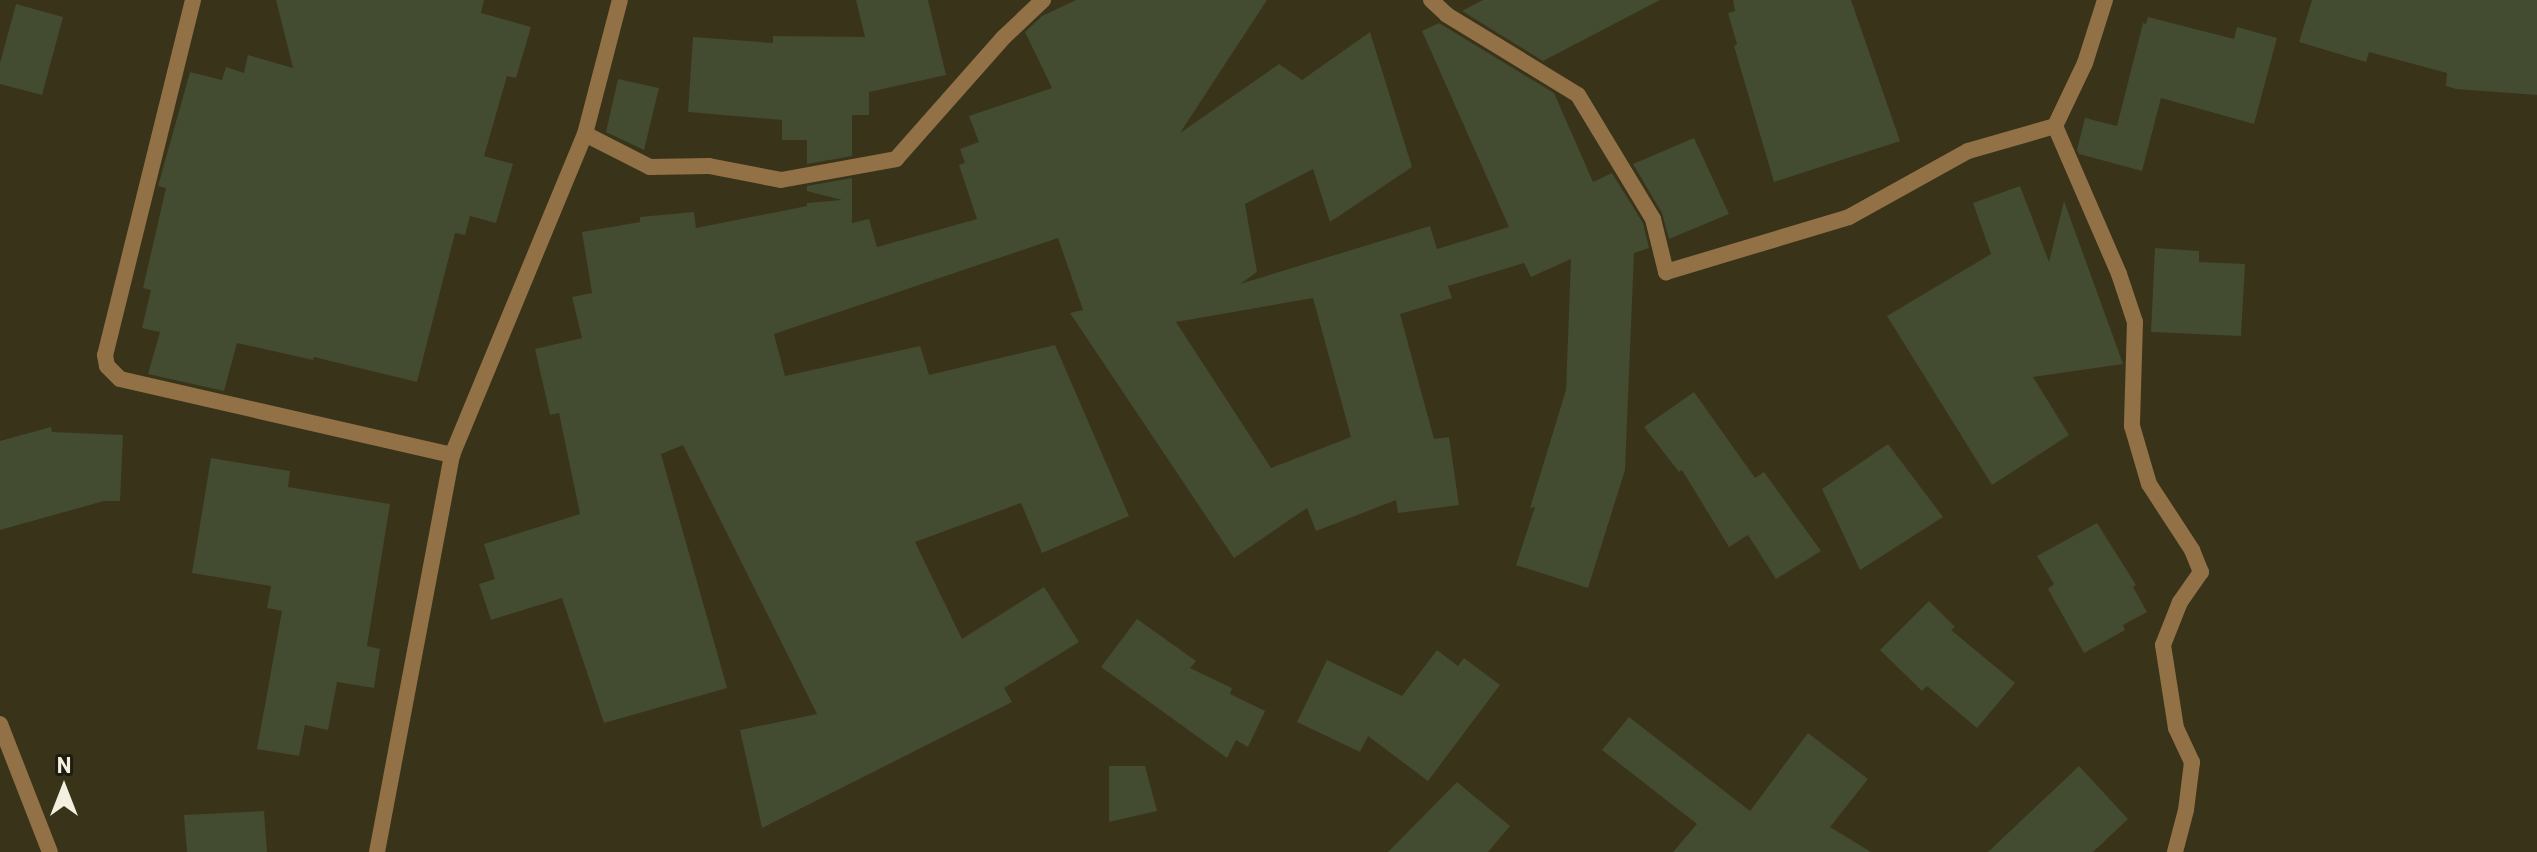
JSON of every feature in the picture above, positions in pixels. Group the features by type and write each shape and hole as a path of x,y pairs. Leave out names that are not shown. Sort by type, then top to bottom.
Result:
{"street":[{"path":"193,0 105,355 107,366 120,379 452,455"},
{"path":"377,852 452,455 585,134 620,0"},
{"path":"585,134 650,167 709,166 781,180 896,159 1004,37 1043,0"},
{"path":"1431,0 1447,15 1578,95 1653,219 1666,272 1849,217 1968,151 2055,126 2085,63 2105,0"},
{"path":"2055,126 2119,274 2135,322 2132,426 2149,484 2192,550 2201,572 2180,602 2163,645 2176,728 2192,762 2186,810 2175,852"},
{"path":"0,724 50,852"}],"building":[{"path":"276,0 484,0 481,13 531,27 516,78 507,76 484,156 513,164 496,223 470,216 465,235 455,233 417,382 314,357 313,360 237,343 224,391 148,374 160,332 142,328 151,290 143,288 166,188 158,186 190,72 222,80 226,67 244,73 248,55 293,68"},
{"path":"856,0 928,0 946,75 869,92 869,115 852,115 852,156 807,164 807,140 782,140 782,120 688,112 693,37 773,43 773,36 865,37"},
{"path":"1076,0 1267,0 1180,133 1279,64 1302,80 1370,32 1412,167 1330,222 1313,169 1245,204 1257,272 1240,284 1430,226 1437,249 1509,227 1422,31 1439,23 1554,93 1593,182 1612,173 1643,223 1649,248 1634,253 1625,470 1588,588 1516,565 1566,390 1571,259 1531,277 1524,263 1448,286 1452,298 1400,314 1434,439 1449,437 1459,505 1398,513 1396,500 1316,531 1307,508 1234,558 1070,313 1083,310 1058,238 774,334 785,376 920,346 929,375 1055,345 1129,516 1042,553 1021,503 915,542 962,639 1044,587 1079,642 1004,688 1012,702 762,828 740,730 817,714 683,445 661,454 727,688 604,723 562,598 491,620 479,584 495,579 484,544 580,514 559,413 550,415 535,349 582,338 572,297 592,293 582,232 640,222 640,217 694,212 696,228 807,206 807,203 842,200 807,191 807,186 852,178 852,223 869,219 877,247 977,219 959,165 965,163 960,149 979,142 969,116 1052,88 1025,32 1042,16","holes":["1313,298 1351,437 1271,468 1176,322"]},
{"path":"1483,0 1660,0 1543,61 1462,11"},
{"path":"1733,0 1851,0 1900,141 1774,182 1734,46 1737,44 1728,13 1735,11"},
{"path":"2312,0 2537,0 2537,95 2456,89 2446,86 2447,73 2369,52 2366,62 2299,42"},
{"path":"16,4 63,17 42,95 0,84 0,63"},
{"path":"2148,17 2234,39 2237,27 2277,38 2254,124 2161,98 2142,171 2079,154 2077,150 2085,118 2117,126 2143,23 2146,24"},
{"path":"618,79 659,88 644,150 606,132"},
{"path":"1694,138 1729,214 1669,239 1662,213 1633,164"},
{"path":"2020,186 2049,262 2064,201 2123,364 2033,377 2069,435 1992,485 1887,316 1991,254 1973,203"},
{"path":"2155,248 2199,251 2199,262 2245,264 2241,336 2151,332"},
{"path":"1694,392 1755,478 1764,472 1821,551 1776,579 1748,535 1729,547 1682,470 1679,472 1644,427"},
{"path":"51,427 52,432 123,435 120,501 104,501 0,530 0,441"},
{"path":"1888,444 1943,517 1860,570 1822,489"},
{"path":"211,458 290,471 288,487 390,504 367,646 380,649 374,688 337,682 328,730 305,725 299,756 257,749 282,611 267,608 271,586 192,573"},
{"path":"2097,523 2136,585 2133,587 2147,612 2123,625 2125,630 2084,653 2048,589 2054,584 2037,556"},
{"path":"1929,601 1955,627 1951,630 2015,683 1977,728 1927,686 1922,691 1880,650"},
{"path":"1137,619 1196,661 1190,668 1232,688 1230,694 1265,711 1248,747 1236,740 1227,758 1101,667"},
{"path":"1437,650 1458,666 1464,658 1500,685 1428,781 1368,736 1360,752 1297,722 1327,660 1402,696"},
{"path":"1629,717 1750,811 1808,733 1868,779 1830,827 1871,852 1673,852 1697,824 1602,750"},
{"path":"1109,766 1145,766 1157,811 1109,822"},
{"path":"2079,766 2128,819 2093,852 1988,852"},
{"path":"1457,782 1510,826 1488,852 1388,852"},
{"path":"264,811 267,852 187,852 184,815"}]}
